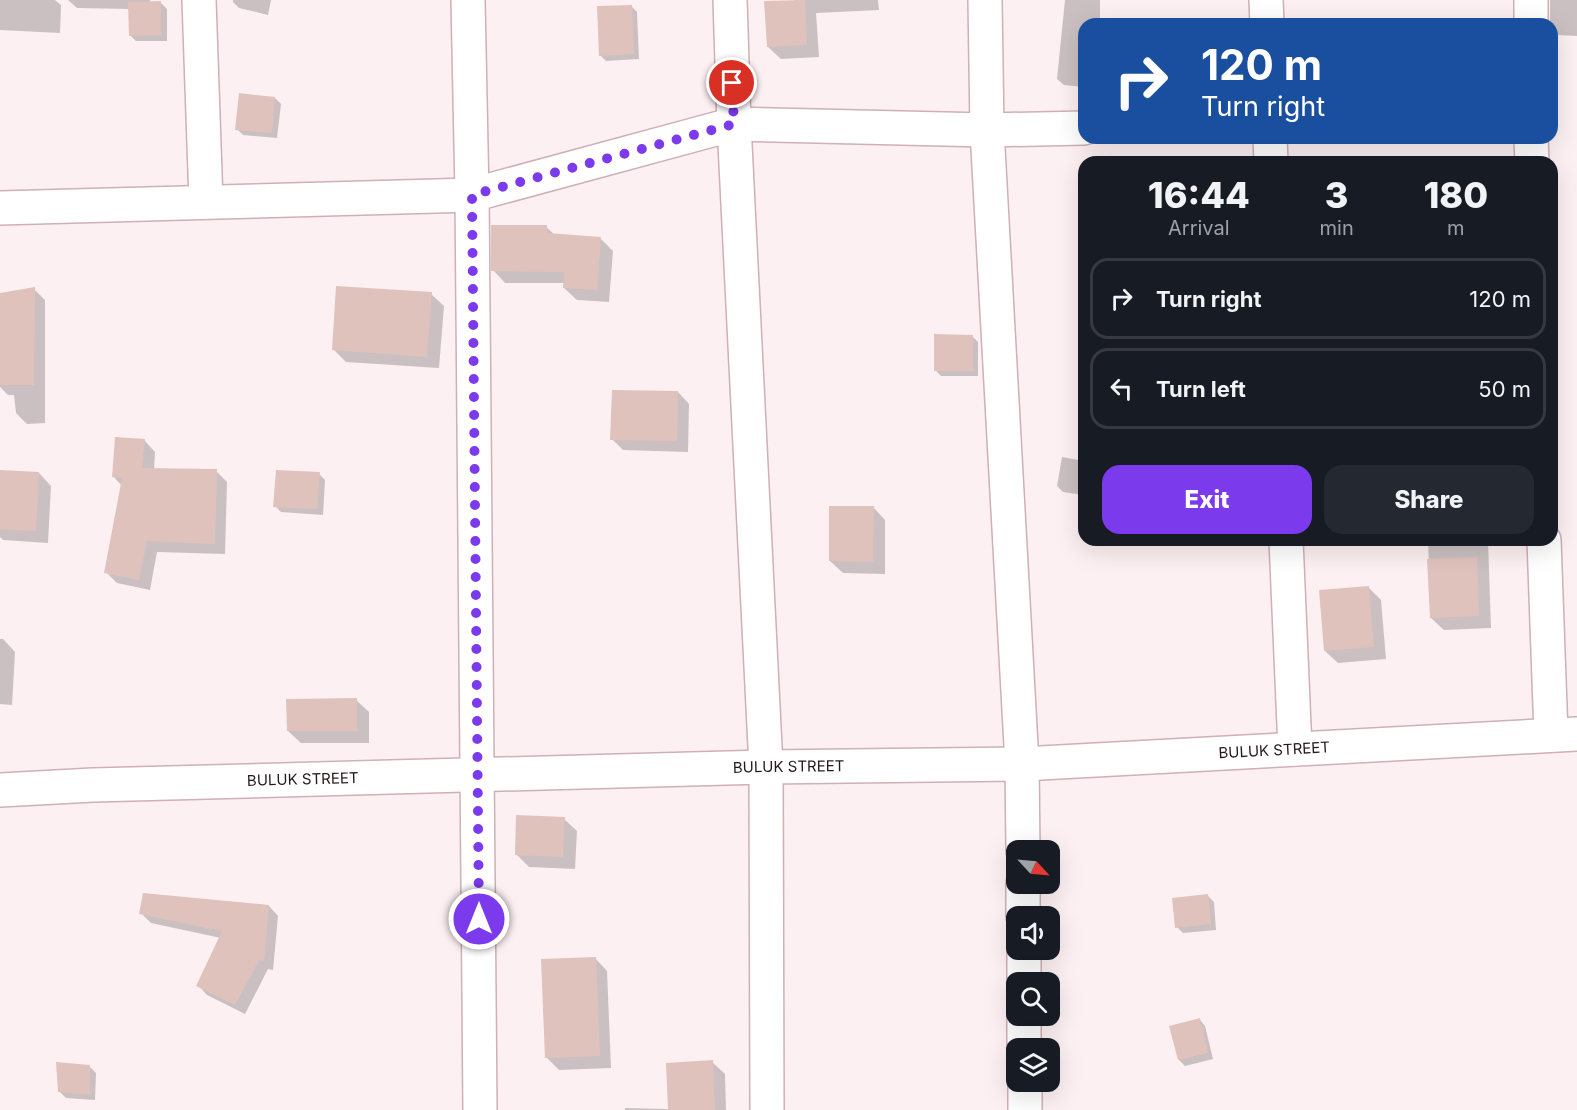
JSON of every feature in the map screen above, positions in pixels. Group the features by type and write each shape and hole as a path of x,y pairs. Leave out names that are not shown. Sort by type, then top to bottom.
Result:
{"street":[{"path":"199,0 206,202"},
{"path":"468,0 472,195 480,1110"},
{"path":"730,0 734,124 766,767 767,1110"},
{"path":"985,0 987,129 1022,764 1023,840"},
{"path":"1266,0 1267,18"},
{"path":"1531,0 1531,18"},
{"path":"0,208 472,195 734,124 987,129 1078,128"},
{"path":"1286,546 1295,749"},
{"path":"1545,546 1564,735"},
{"name":"BULUK STREET","path":"0,790 93,785 766,767 1022,764 1564,735"},
{"path":"1025,1092 1025,1110"}],"building":[{"path":"805,0 807,45 767,47 764,1"},
{"path":"161,1 161,35 129,36 128,2"},
{"path":"632,5 634,54 599,56 597,6"},
{"path":"239,93 275,97 272,133 235,130"},
{"path":"491,225 547,225 547,233 601,237 597,290 563,288 564,272 491,271"},
{"path":"336,286 432,292 427,357 332,350"},
{"path":"35,287 34,385 0,385 0,293"},
{"path":"934,334 973,335 973,371 934,371"},
{"path":"612,390 678,391 677,441 610,440"},
{"path":"115,437 145,439 142,468 217,469 215,544 147,541 139,580 104,573 122,478 112,477"},
{"path":"0,470 39,472 36,531 0,529"},
{"path":"276,470 320,472 317,509 273,507"},
{"path":"829,506 874,506 873,562 829,561"},
{"path":"1477,557 1479,616 1430,618 1427,559"},
{"path":"1369,586 1374,647 1324,651 1319,590"},
{"path":"357,698 357,731 287,731 286,699"},
{"path":"516,815 565,817 563,857 515,855"},
{"path":"143,893 269,905 264,961 259,960 235,1005 196,986 222,931 139,914"},
{"path":"1208,894 1211,924 1175,928 1172,898"},
{"path":"596,957 600,1056 545,1058 541,959"},
{"path":"1200,1018 1208,1053 1178,1060 1169,1026"},
{"path":"713,1060 715,1110 668,1110 666,1063"},
{"path":"56,1062 90,1065 90,1095 58,1092"}],"route":[{"path":"479,919 472,195 734,124 732,83"}]}
